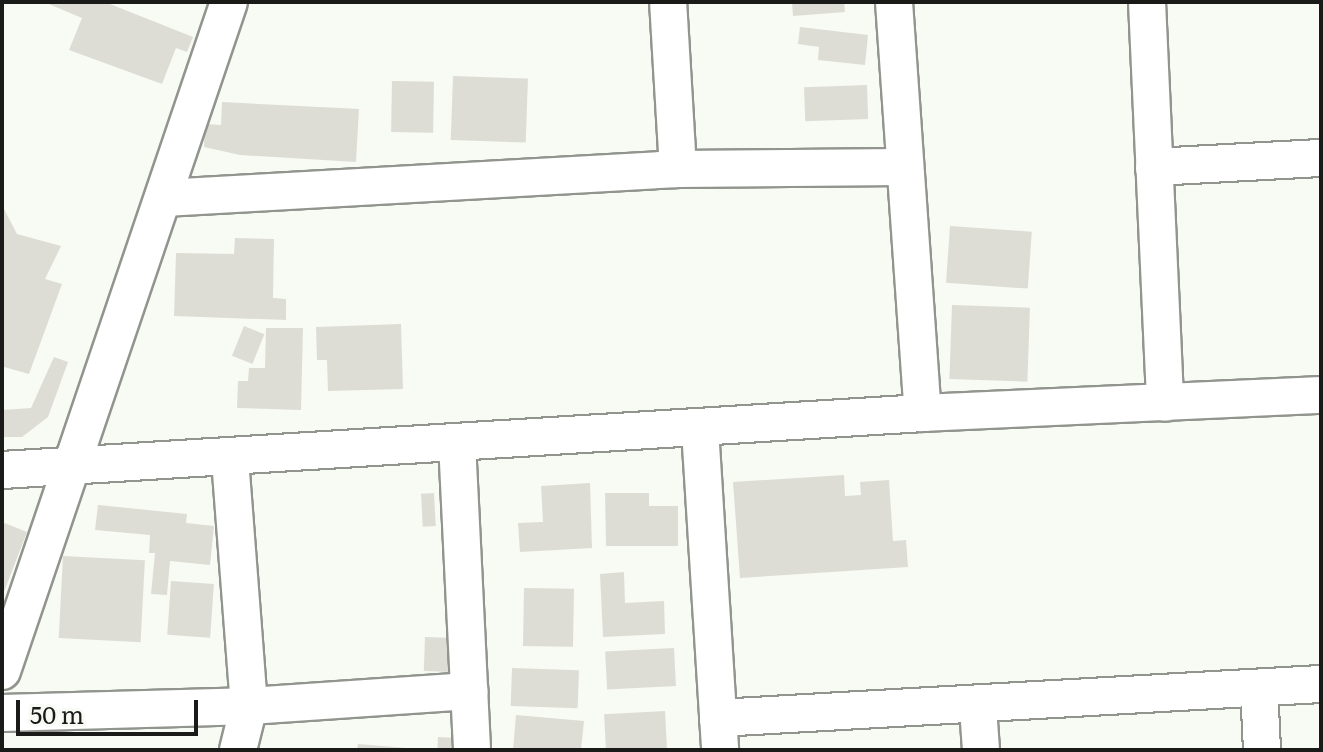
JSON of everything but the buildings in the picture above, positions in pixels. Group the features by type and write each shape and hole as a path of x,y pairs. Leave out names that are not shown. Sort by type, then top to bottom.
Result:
{"street":[{"path":"2,671 75,466 229,2"},
{"path":"668,2 678,169"},
{"path":"894,2 902,167 923,413"},
{"path":"1147,2 1165,403"},
{"path":"1154,167 1321,158"},
{"path":"164,198 678,169 902,167"},
{"path":"2,470 923,413 1321,395"},
{"path":"700,429 719,734 978,707 1321,684"},
{"path":"457,442 472,750"},
{"path":"230,457 249,706 238,750"},
{"path":"1259,688 1262,750"},
{"path":"2,713 249,706 469,691"},
{"path":"978,707 981,750"}]}
